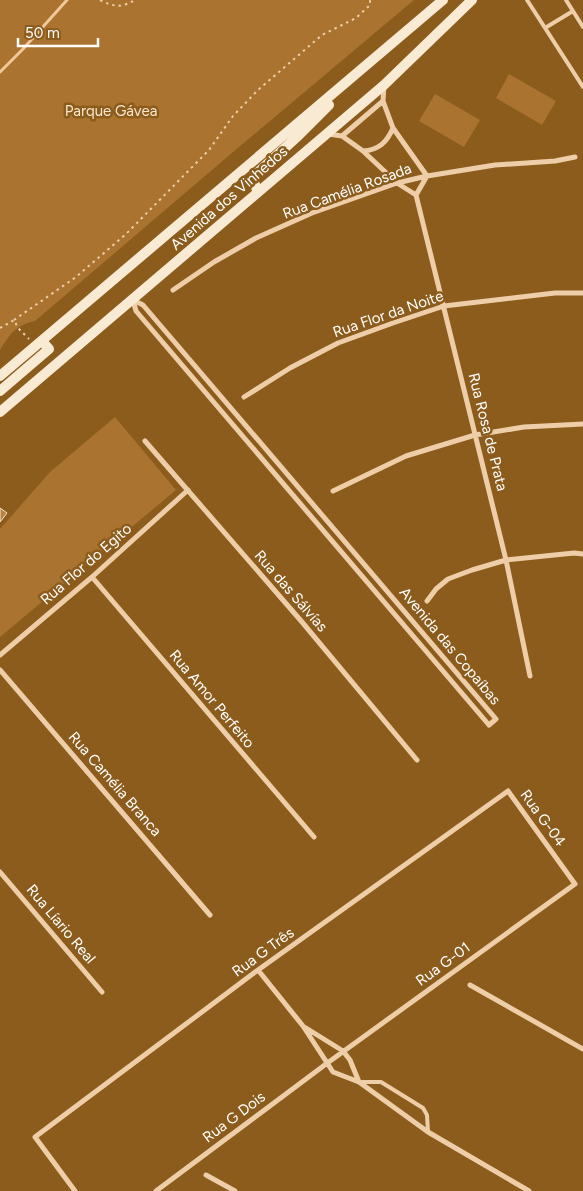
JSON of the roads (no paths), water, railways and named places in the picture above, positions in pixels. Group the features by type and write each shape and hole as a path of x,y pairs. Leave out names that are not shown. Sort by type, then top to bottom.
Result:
{"main road":[{"name":"Avenida dos Vinhedos","path":"0,376 443,0"},
{"name":"Avenida dos Vinhedos","path":"0,412 384,85 472,0"},
{"path":"258,192 253,180 254,176 299,135 375,58"},
{"path":"0,392 49,349 39,343"}],"street":[{"path":"327,133 342,136 397,183 416,195 427,176 393,128 383,101 384,85"},
{"path":"342,136 383,101"},
{"path":"363,152 378,148 388,138 393,128"},
{"name":"Rua Camélia Rosada","path":"173,290 214,262 256,238 312,213 397,183 427,176 495,166 554,161 575,157"},
{"name":"Rua Rosa de Prata","path":"416,195 506,560 530,676"},
{"name":"Rua Flor da Noite","path":"244,397 290,368 338,343 444,306 555,294 583,293"},
{"name":"Avenida das Copaíbas","path":"133,300 143,305 496,719 489,725 136,311 133,300"},
{"path":"333,491 406,456 475,435 524,427 583,424"},
{"name":"Rua das Sálvías","path":"145,440 302,622 417,760"},
{"name":"Rua Flor do Egito","path":"0,656 92,577 188,490"},
{"path":"427,601 436,589 448,580 506,560 574,553 583,554"},
{"name":"Rua Amor Perfeito","path":"92,577 314,837"},
{"name":"Rua Camélia Branca","path":"0,670 210,915"},
{"name":"Rua G-04","path":"508,791 575,884"},
{"name":"Rua G Três","path":"75,1191 35,1137 258,970 508,791"},
{"name":"Rua Líario Real","path":"0,872 102,992"},
{"name":"Rua G-01","path":"326,1064 575,884"},
{"path":"258,970 303,1026 333,1072 359,1082 428,1132 529,1191"},
{"path":"470,985 583,1049"},
{"path":"303,1026 343,1051 350,1060 359,1082"},
{"name":"Rua G Dois","path":"156,1191 326,1064"},
{"path":"206,1175 235,1191"}],"lane":[{"path":"527,0 583,87"},
{"path":"566,0 583,27"},
{"path":"545,28 573,11"},
{"path":"359,1082 381,1082 423,1108 426,1115 428,1132"}],"waterway":[{"path":"0,72 67,0"}],"park label":[{"name":"Parque Gávea","path":"111,111"}]}
